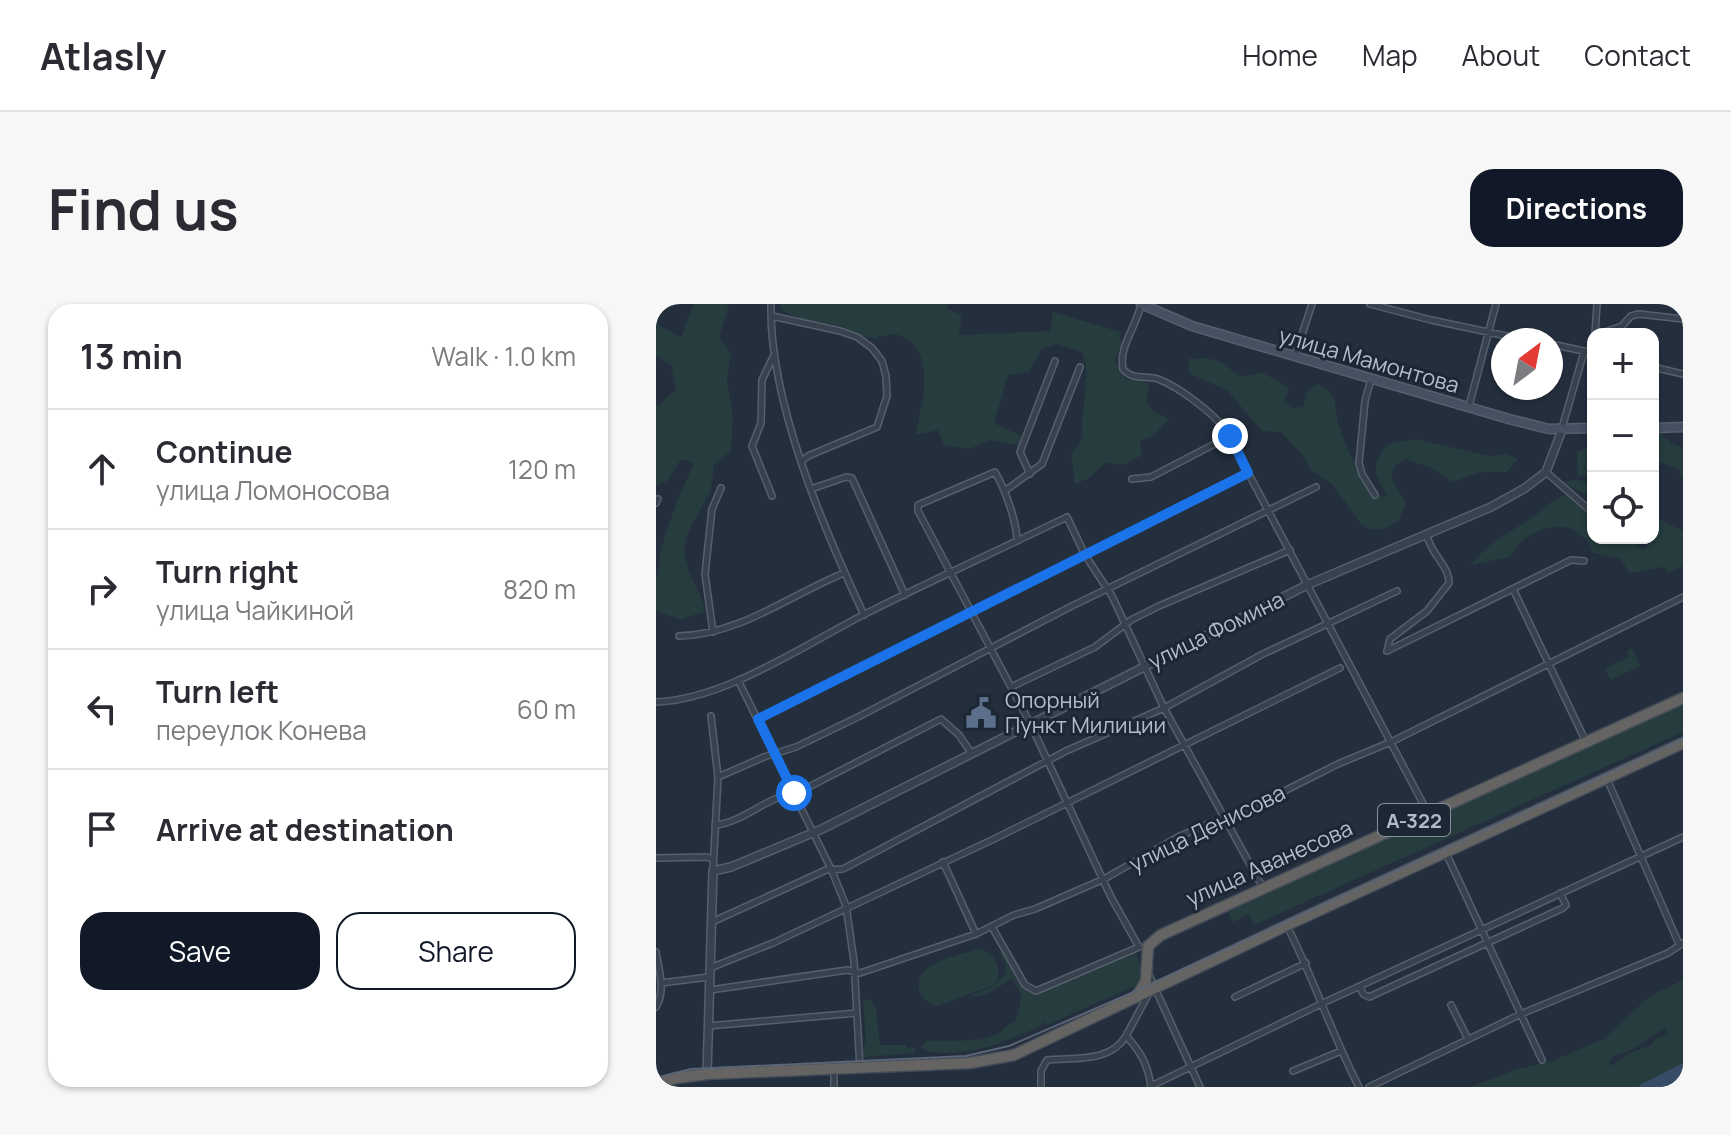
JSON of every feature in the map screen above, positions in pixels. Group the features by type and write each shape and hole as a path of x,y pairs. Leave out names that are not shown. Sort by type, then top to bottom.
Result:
{"highway":[{"name":"улица Аванесова","path":"1143,947 1161,935 1683,698"},
{"name":"А-322","path":"656,1085 676,1078 707,1074 860,1069 1002,1059 1683,743"},
{"path":"1132,1000 1145,984 1143,947"}],"main road":[{"name":"улица Мамонтова","path":"1141,304 1192,326 1533,426 1562,430 1587,428"},
{"path":"1659,428 1683,427"}],"street":[{"path":"771,304 773,357 791,429 811,489 864,615"},
{"path":"1141,304 1138,319 1123,351 1123,369 1131,377 1157,379 1177,390 1213,416 1230,436 1428,813"},
{"path":"1295,356 1312,304"},
{"path":"1370,304 1454,326 1490,331"},
{"path":"1469,407 1496,304"},
{"path":"1597,304 1597,328"},
{"path":"1614,328 1639,314 1683,319"},
{"path":"771,316 857,337 872,348 884,367 887,396 877,427 802,461"},
{"path":"1563,347 1587,351"},
{"path":"1584,352 1562,430 1546,472 1587,508"},
{"path":"772,496 752,446 761,423 762,380 773,357"},
{"path":"1030,474 1020,452 1055,361"},
{"path":"1006,490 1042,464 1080,367"},
{"path":"1659,368 1683,374"},
{"path":"1371,379 1365,401 1359,463 1375,495"},
{"path":"1132,479 1151,477 1230,436"},
{"path":"992,927 1025,985 1036,991 1143,947 1104,879 1049,760 918,511 918,505 995,472 1006,490 1017,541"},
{"name":"улица Фомина","path":"713,871 731,867 813,832 1307,585 1491,507 1546,472"},
{"path":"758,719 1248,473"},
{"path":"811,489 846,477 852,478 905,595"},
{"path":"718,777 764,757 776,756 1316,487"},
{"path":"713,632 705,574 712,509 721,488"},
{"path":"656,702 690,697 738,680 1067,517 1085,555 1108,590 1164,708 1264,889"},
{"path":"1427,536 1430,549 1448,573 1449,583 1427,611 1390,639 1387,651 1571,560 1584,561"},
{"path":"1011,687 1095,647 1159,606 1290,550"},
{"path":"679,636 713,632 744,621 844,573"},
{"path":"1513,589 1586,742"},
{"path":"711,923 826,870 843,869 1049,760 1164,708 1327,622 1397,591"},
{"name":"улица Денисова","path":"709,990 847,970 860,973 976,934 1014,915 1104,879 1178,837 1210,823 1226,820 1338,764 1391,742 1683,597"},
{"path":"661,983 710,972 773,943 1340,668"},
{"path":"738,680 832,871 846,906 855,971 860,1069"},
{"path":"707,1074 718,777 711,716"},
{"path":"715,825 730,822 777,797 794,793 941,719 959,735 972,754"},
{"path":"1369,1087 1521,1014 1668,953 1681,943 1606,778"},
{"path":"1126,1036 1141,1054 1151,1087 1323,1003 1683,837"},
{"path":"1446,853 1542,1060"},
{"path":"656,858 713,859"},
{"path":"943,862 976,934"},
{"path":"1360,987 1363,994 1369,997 1565,907 1560,893"},
{"path":"1537,904 1543,917"},
{"path":"1286,926 1306,963 1341,1051 1359,1087"},
{"path":"656,952 661,983 660,1001 656,1007"},
{"path":"1235,997 1306,963"},
{"path":"1146,964 1153,990 1200,1087"},
{"path":"1041,1087 1041,1071 1047,1060 1089,1057 1120,1046 1153,990"},
{"path":"1451,1005 1468,1039"},
{"path":"1121,1006 1130,1008 1137,1017"},
{"path":"708,1026 857,1013"},
{"path":"1293,1071 1341,1051"},
{"path":"833,1070 834,1087"}],"green space":[{"path":"694,304 729,304 719,338 731,353 727,379 733,415 731,451 714,465 709,492 691,526 685,547 687,564 705,612 680,619 657,612 656,578 666,534 694,463 681,459 667,481 656,485 656,404 659,405 676,389 671,365 656,355 656,324 681,337"},
{"path":"780,304 948,304 948,309 962,315 959,335 1050,331 1053,312 1120,332 1121,346 1115,360 1126,380 1139,379 1150,384 1146,401 1154,412 1169,419 1153,436 1140,440 1142,455 1123,465 1106,462 1089,478 1075,484 1071,454 1083,438 1086,384 1082,352 1057,344 1042,349 1029,372 1008,375 994,423 1021,436 1019,445 991,440 969,449 944,445 938,430 915,435 924,379 919,352 911,342 895,334 864,337 839,326 796,317 781,309"},
{"path":"1206,358 1221,362 1241,377 1262,372 1289,388 1284,400 1293,408 1303,407 1307,391 1317,384 1325,387 1335,399 1343,437 1373,496 1388,496 1377,476 1376,464 1388,444 1414,439 1491,456 1506,454 1518,459 1506,472 1481,472 1452,482 1430,467 1405,459 1394,467 1391,479 1406,502 1399,520 1384,529 1371,530 1360,523 1333,485 1311,470 1304,457 1281,432 1262,431 1227,390 1190,374 1188,359"},
{"path":"1659,433 1683,447 1683,479 1678,469 1659,461"},
{"path":"1587,448 1587,476 1578,475 1577,452"},
{"path":"1562,482 1587,482 1587,495"},
{"path":"1566,495 1587,514 1587,541 1572,530 1552,527 1522,541 1510,557 1471,565 1492,544"},
{"path":"1659,519 1683,531 1683,566 1669,573 1663,567 1629,573 1621,559 1593,553 1589,544 1636,544 1644,549 1648,544 1659,544"},
{"path":"1632,648 1640,666 1610,680 1605,668 1629,657 1627,651"},
{"path":"1683,704 1683,732 1254,925 1249,914 1233,922 1228,912"},
{"path":"979,949 997,962 998,973 994,985 937,1006 923,998 919,980 924,972 940,961"},
{"path":"1001,949 1017,980 1036,995 1135,951 1142,970 1141,983 999,1043 956,1053 925,1051 921,1047 926,1041 989,1038 1016,1020 1022,996 1012,979 987,994 968,997 994,986 1006,973"},
{"path":"1683,980 1683,1063 1638,1087 1470,1087 1517,1069 1552,1061 1604,1039 1650,996","holes":["1665,1028 1669,1034 1656,1038 1650,1046 1630,1053 1609,1067 1615,1055 1631,1050"]},
{"path":"869,999 876,1007 880,1045 908,1045 906,1050 912,1046 915,1053 864,1057 863,1001"}],"water":[{"path":"1683,1063 1683,1087 1638,1087 1642,1084"}],"tram line":[{"path":"656,1078 691,1069 966,1056 1009,1046 1129,994 1683,739"}],"place":[{"name":"Опорный Пункт Милиции","path":"981,713"}],"route":[{"path":"794,793 758,719 1248,473 1230,436"}]}
